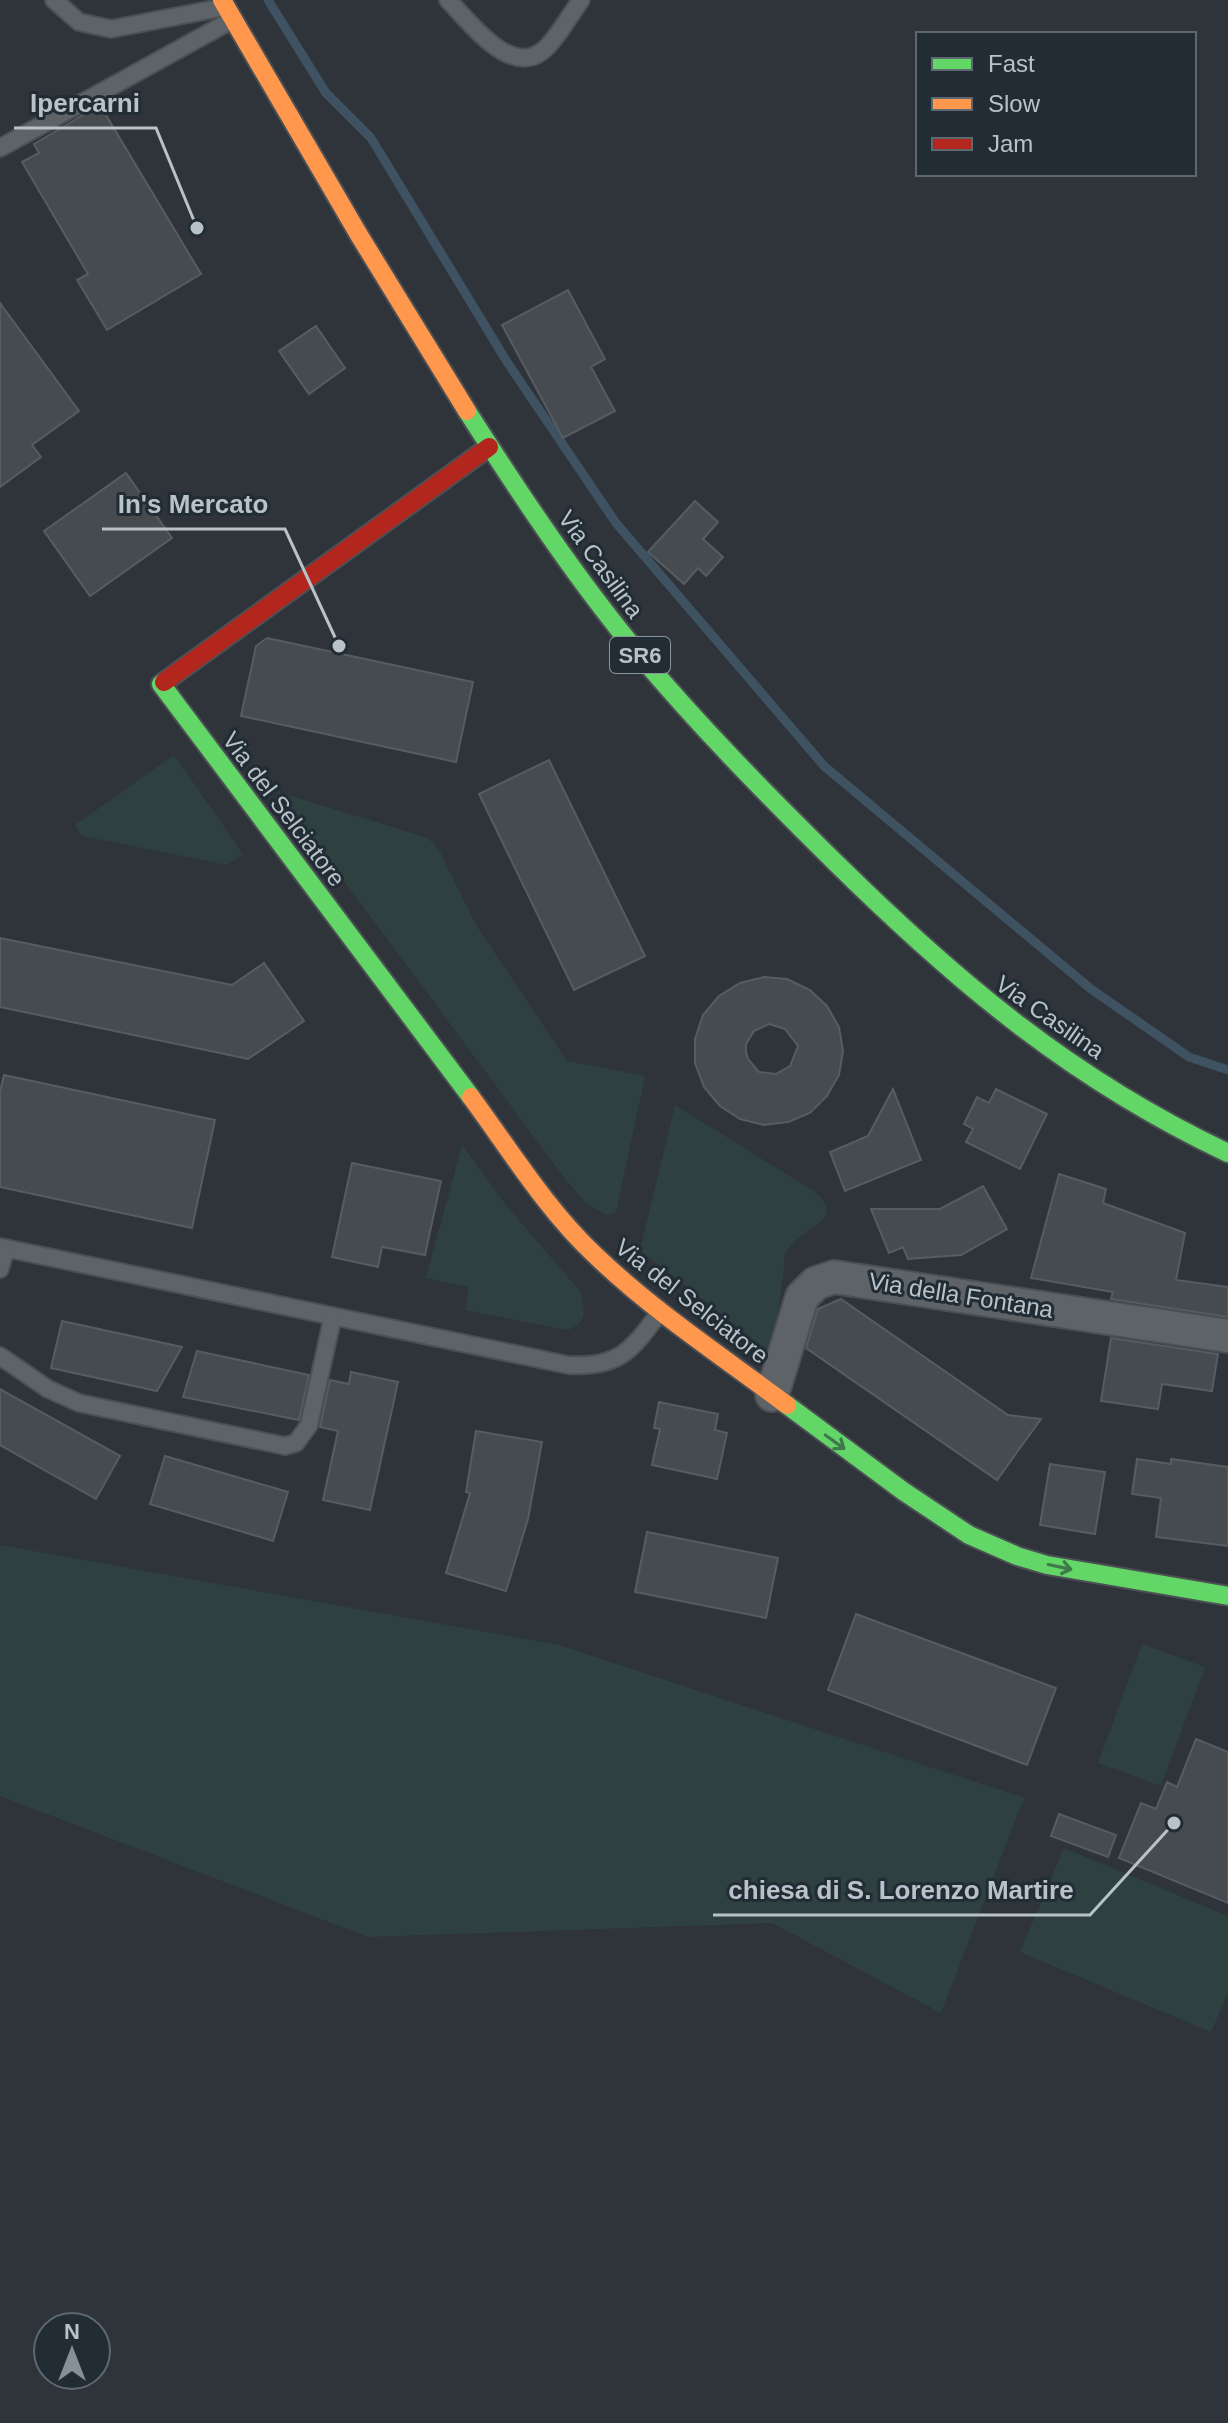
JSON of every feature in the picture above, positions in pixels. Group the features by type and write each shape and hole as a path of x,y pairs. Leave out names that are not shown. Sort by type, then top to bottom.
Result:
{"street":[{"name":"Via Casilina","path":"228,9 489,447 578,574 649,666 701,727 919,944 966,985 1054,1051 1184,1133"},
{"name":"Via del Selciatore","path":"489,447 161,684 557,1212 601,1262 661,1311 912,1499 983,1542 1047,1565 1228,1596"},
{"path":"1184,1133 1228,1155"},
{"name":"Via della Fontana","path":"772,1395 802,1297 816,1283 834,1277 1228,1336"}],"lane":[{"path":"54,0 79,22 111,29 228,9"},
{"path":"448,0 499,51 521,58 531,57 550,44 581,0"},
{"path":"0,148 228,9"},
{"path":"0,1269 3,1248 553,1363 589,1366 604,1364 627,1352 661,1311"},
{"path":"0,1356 48,1389 79,1403 285,1446 296,1443 309,1425 333,1316"}],"shaded area":[{"path":"174,755 243,854 227,865 82,836 75,825"},
{"path":"278,792 428,838 439,850 476,925 567,1061 645,1076 616,1212 607,1215 586,1203 563,1176"},
{"path":"675,1105 809,1188 827,1207 826,1215 820,1222 794,1242 786,1253 776,1322 766,1349 640,1250"},
{"path":"462,1145 505,1204 579,1290 584,1314 579,1324 567,1330 465,1310 469,1287 426,1278"},
{"path":"0,1545 559,1645 1024,1798 941,2013 772,1923 368,1937 0,1796"},
{"path":"1142,1644 1205,1667 1161,1786 1098,1763"},
{"path":"1064,1848 1228,1916 1228,1992 1211,2032 1020,1952"}],"building":[{"path":"100,105 201,274 107,330 77,280 88,274 22,162 39,153 34,144"},
{"path":"568,290 605,359 591,367 615,411 563,438 502,325"},
{"path":"0,303 79,411 32,445 41,457 0,487"},
{"path":"316,326 345,368 309,394 279,351"},
{"path":"126,473 172,538 90,596 44,531"},
{"path":"695,501 718,522 703,539 723,557 706,576 698,568 684,584 648,552"},
{"path":"267,638 473,682 456,762 241,716 256,646"},
{"path":"549,760 645,956 574,990 479,794"},
{"path":"0,938 232,985 264,963 304,1021 248,1059 0,1007"},
{"path":"764,977 787,979 810,990 827,1006 839,1027 843,1051 839,1075 827,1096 810,1113 788,1122 764,1125 740,1119 720,1106 704,1087 695,1063 695,1039 703,1015 719,996 740,983","holes":["769,1024 785,1029 798,1046 790,1066 776,1074 759,1072 748,1059 746,1044 754,1031"]},
{"path":"4,1075 215,1120 192,1228 0,1187 0,1092"},
{"path":"893,1089 921,1160 845,1191 830,1152 868,1136"},
{"path":"996,1089 1047,1114 1020,1169 966,1142 973,1129 964,1124 977,1097 989,1103"},
{"path":"352,1163 441,1181 425,1255 382,1247 378,1267 332,1257"},
{"path":"1059,1174 1106,1189 1103,1203 1185,1233 1176,1280 1228,1287 1228,1317 1111,1299 1113,1292 1031,1278"},
{"path":"983,1186 1007,1229 961,1255 908,1259 903,1247 889,1253 871,1209 940,1209"},
{"path":"841,1299 1008,1415 1041,1419 997,1480 806,1348 818,1309"},
{"path":"62,1321 182,1347 157,1391 51,1368"},
{"path":"1111,1338 1218,1354 1212,1391 1162,1384 1158,1409 1101,1401"},
{"path":"197,1351 309,1375 299,1420 183,1397"},
{"path":"351,1372 398,1382 370,1510 323,1500 338,1431 320,1427 330,1380 349,1384"},
{"path":"0,1389 120,1456 96,1499 0,1445"},
{"path":"659,1402 718,1414 715,1430 727,1433 717,1479 652,1465 660,1429 654,1428"},
{"path":"476,1431 542,1442 528,1519 506,1591 446,1573 470,1493 466,1492"},
{"path":"165,1456 288,1492 273,1541 150,1504"},
{"path":"1137,1459 1171,1464 1171,1459 1228,1467 1228,1546 1156,1537 1161,1498 1132,1494"},
{"path":"1050,1464 1105,1472 1095,1534 1040,1525"},
{"path":"647,1532 778,1558 766,1618 635,1592"},
{"path":"856,1614 1056,1688 1027,1765 828,1690"},
{"path":"1196,1739 1228,1752 1228,1903 1119,1858 1141,1803 1156,1809 1167,1782 1177,1787"},
{"path":"1059,1814 1116,1835 1108,1857 1051,1836"}],"waterway":[{"path":"268,0 326,93 371,138 507,362 616,523 824,766 1091,989 1189,1057 1228,1070"}],"traffic: fast":[{"path":"467,411 549,535 638,653 735,761 882,908 973,988 1068,1061 1172,1125 1228,1153"},
{"path":"164,682 161,684 471,1097"},
{"path":"787,1405 903,1491 969,1535 1017,1556 1047,1565 1228,1596"}],"traffic: slow":[{"path":"222,0 359,235 467,411"},
{"path":"471,1097 545,1199 595,1255 664,1314 787,1405"}],"traffic: jam":[{"path":"164,682 489,447"}],"place":[{"name":"Ipercarni","path":"197,228"},
{"name":"In's Mercato","path":"339,646"},
{"name":"chiesa di S. Lorenzo Martire","path":"1174,1823"}]}
